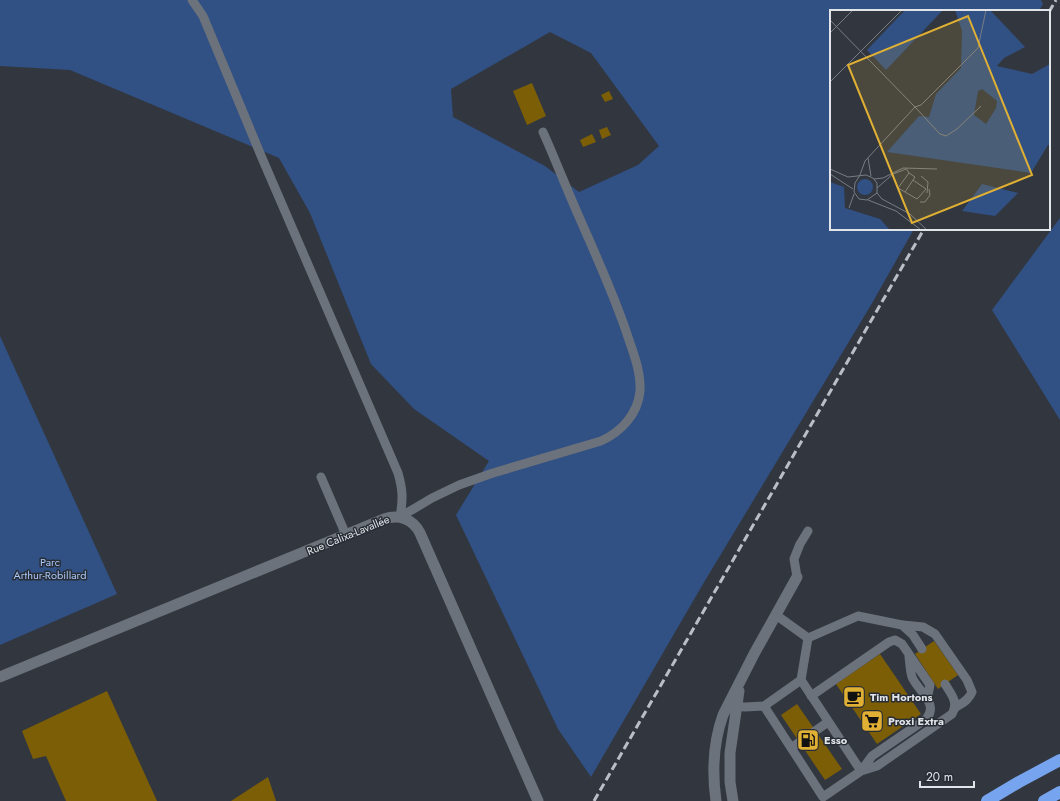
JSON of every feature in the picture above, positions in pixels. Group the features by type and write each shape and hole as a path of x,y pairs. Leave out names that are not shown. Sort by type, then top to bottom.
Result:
{"highway":[{"path":"987,801 1058,761"},
{"path":"1044,801 1060,792"}],"street":[{"name":"Rue Calixa-Lavallée","path":"0,677 384,519 400,517 414,524 420,533 538,801"},
{"path":"716,801 714,765 719,725 732,706 742,678 797,577"},
{"path":"732,706 730,767 733,801"}],"lane":[{"path":"192,0 203,16 265,165 398,473 403,496 400,517"},
{"path":"400,517 432,498 459,485 493,473 601,441 612,436 627,421 637,403 640,391 639,380 633,350 624,324 605,275 543,132"},
{"path":"321,477 346,535"},
{"path":"797,577 794,559 800,544 808,531"},
{"path":"776,615 808,638"},
{"path":"764,706 823,797 861,771 877,766 949,716 955,708 970,696 972,692 967,680 935,634 923,627 902,625 858,616 808,638"},
{"path":"902,625 913,635 922,649"},
{"path":"808,638 801,680 861,771"},
{"path":"811,696 892,640 897,640 900,642 908,653 912,677 927,699 931,711 928,717 872,756 861,771"},
{"path":"732,706 764,706 801,680"},
{"path":"945,684 955,700 955,708"},
{"path":"791,748 828,722"}],"green space":[{"path":"0,0 1041,0 1043,4 1040,10 830,10 830,230 913,230 871,305 703,584 591,777 558,729 456,515 489,461 414,409 371,364 310,213 279,158 70,70 0,66","holes":["550,32 591,53 659,146 638,165 579,192 545,166 453,117 451,89"]},
{"path":"1060,218 1060,420 992,310"},
{"name":"Parc Arthur-Robillard","path":"0,336 117,594 0,645"}],"building":[{"path":"532,83 546,116 527,125 513,91"},
{"path":"609,91 613,99 605,102 601,95"},
{"path":"607,127 611,135 602,139 599,130"},
{"path":"592,134 596,142 583,147 580,140"},
{"path":"934,641 958,675 938,689 915,654"},
{"path":"880,654 921,714 877,744 836,684"},
{"path":"107,691 157,801 66,801 46,756 33,759 22,731"},
{"path":"797,704 842,769 825,780 781,715"},
{"path":"268,777 276,801 231,801"}],"railway":[{"path":"1050,10 1056,0"},
{"path":"594,801 923,230"}],"place":[{"name":"Tim Hortons","path":"854,697"},
{"name":"Proxi Extra","path":"872,721"},
{"name":"Esso","path":"808,740"}]}
